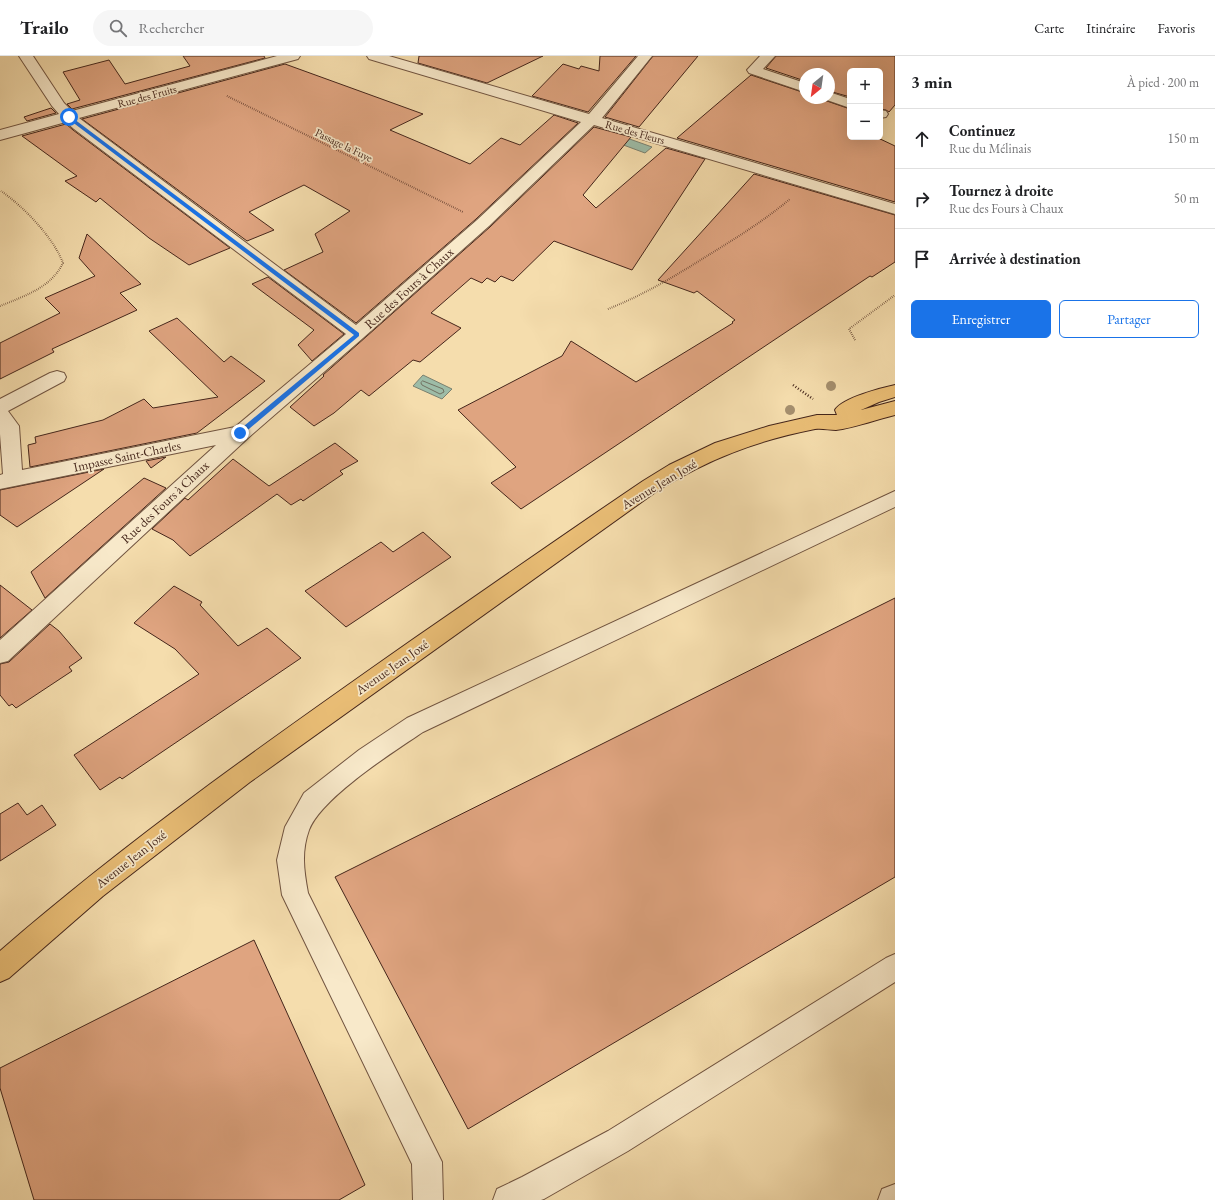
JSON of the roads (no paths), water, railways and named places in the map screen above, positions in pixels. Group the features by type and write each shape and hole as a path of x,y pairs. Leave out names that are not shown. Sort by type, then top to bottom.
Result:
{"main road":[{"name":"Avenue Jean Joxé","path":"0,969 45,928 118,868 256,763 650,486 676,470 722,448 769,433 817,412 831,414 895,391"},
{"name":"Avenue Jean Joxé","path":"817,412 836,423 895,408"}],"street":[{"path":"26,56 59,106 69,117 357,334"},
{"name":"Rue des Fruits","path":"0,135 293,56"},
{"name":"Rue des Fleurs","path":"374,56 895,209"},
{"name":"Rue des Fours à Chaux","path":"0,654 240,433 357,334 483,223 592,120 646,56"},
{"path":"768,56 754,70 799,86"},
{"path":"835,98 847,103"},
{"path":"0,409 2,406 57,377"},
{"name":"Impasse Saint-Charles","path":"0,413 9,426 6,481 240,433"},
{"path":"428,1200 426,1162 294,895 290,860 297,827 313,801 367,757 415,725 895,498"},
{"path":"508,1200 533,1188 618,1141 895,967"}],"water":[{"path":"624,137 652,147 645,153 618,143"},
{"path":"423,375 452,389 442,399 413,386"}]}
